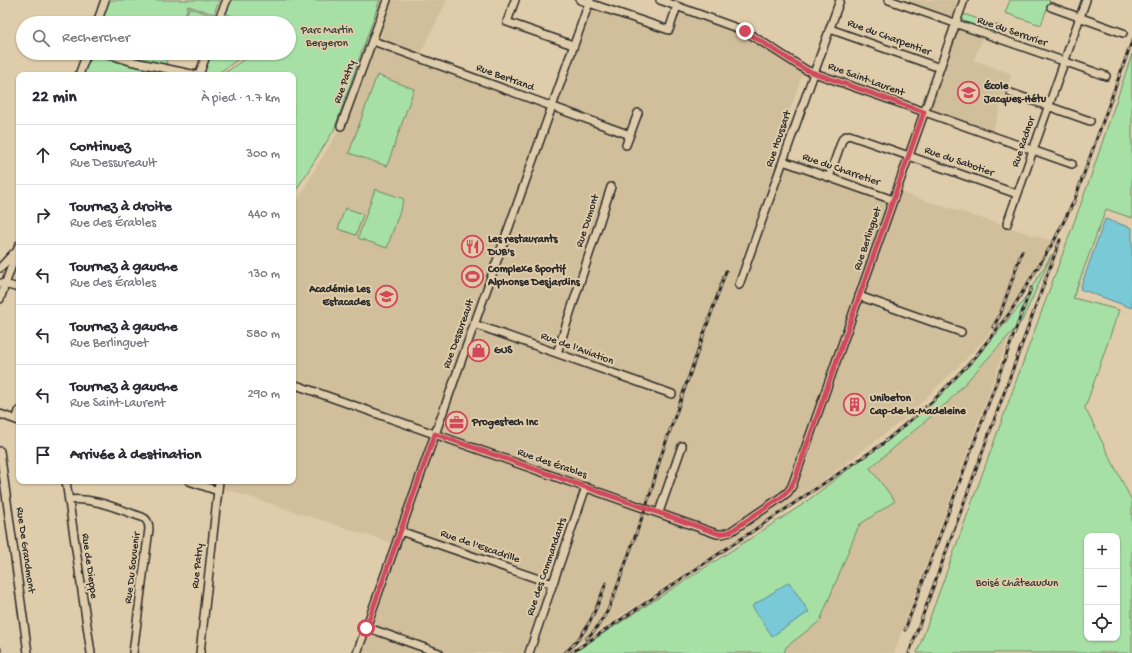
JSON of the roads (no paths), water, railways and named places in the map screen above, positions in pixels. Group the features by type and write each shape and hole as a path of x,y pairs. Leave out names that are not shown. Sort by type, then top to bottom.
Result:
{"street":[{"path":"99,16 105,0"},
{"path":"221,16 227,0"},
{"name":"Rue Patry","path":"341,126 387,0"},
{"path":"515,0 507,22 573,46"},
{"path":"580,0 589,1 669,30 677,6"},
{"name":"Rue Saint-Laurent","path":"660,0 745,31 796,64 814,73 1072,164"},
{"name":"Rue Houssart","path":"739,285 840,0"},
{"name":"Rue du Serrurier","path":"888,0 1106,76"},
{"name":"Rue Berlinguet","path":"792,486 964,0"},
{"name":"Rue Radnor","path":"1007,224 1086,0"},
{"name":"Rue Dessureault","path":"357,653 589,1"},
{"path":"1051,7 1123,33"},
{"name":"Rue du Charpentier","path":"830,29 940,68"},
{"name":"Rue Bertrand","path":"372,41 630,135"},
{"path":"80,72 84,60"},
{"path":"127,60 183,72"},
{"path":"199,72 204,60"},
{"path":"1011,93 1090,121"},
{"path":"626,145 638,113"},
{"name":"Rue du Sabotier","path":"829,178 842,140 848,135 1017,194"},
{"name":"Rue du Charretier","path":"783,161 893,200"},
{"name":"Rue Dumont","path":"556,353 611,187"},
{"path":"0,268 16,249"},
{"path":"0,299 3,283 16,252"},
{"path":"3,283 16,287"},
{"path":"859,296 961,332"},
{"name":"Rue de l'Aviation","path":"474,324 672,394"},
{"name":"Rue des Érables","path":"296,385 659,512 717,534 722,534 736,528 783,496 792,486"},
{"path":"0,414 16,420"},
{"path":"659,512 682,446"},
{"name":"Rue De Grandmont","path":"0,451 28,653"},
{"name":"Rue de Dieppe","path":"66,484 91,653"},
{"path":"198,484 218,491"},
{"name":"Rue Patry","path":"200,653 219,484"},
{"name":"Rue des Commandants","path":"529,653 586,487"},
{"name":"Rue Du Souvenir","path":"69,500 93,500 142,517 148,522 149,529 133,653"},
{"name":"Rue de l'Escadrille","path":"400,531 553,584"},
{"path":"366,628 439,653"}],"water":[{"path":"1105,219 1132,228 1132,308 1080,289"},
{"path":"789,582 809,612 772,636 752,606"}],"railway":[{"path":"1073,204 1132,41"},
{"path":"571,653 881,445 933,401 975,357 1009,314 1054,241 1075,199"},
{"path":"909,653 1060,240"},
{"path":"993,327 1000,315 1022,251"},
{"path":"586,639 595,630 607,612 615,593 726,271"},
{"path":"905,630 1031,288"},
{"path":"565,653 573,646 585,630 606,583"},
{"path":"0,648 1,653"}],"place":[{"name":"École Jacques-Hétu","path":"968,93"},
{"name":"Les restaurants DUB's","path":"473,246"},
{"name":"Complexe Sportif Alphonse Desjardins","path":"473,276"},
{"name":"Académie Les Estacades","path":"386,296"},
{"name":"GUS","path":"479,351"},
{"name":"Unibeton Cap-de-la-Madeleine","path":"854,405"},
{"name":"Progestech Inc","path":"456,423"}],"park label":[{"name":"Parc Martin Bergeron","path":"327,37"},
{"name":"Boisé Châteaudun","path":"1017,584"}]}
